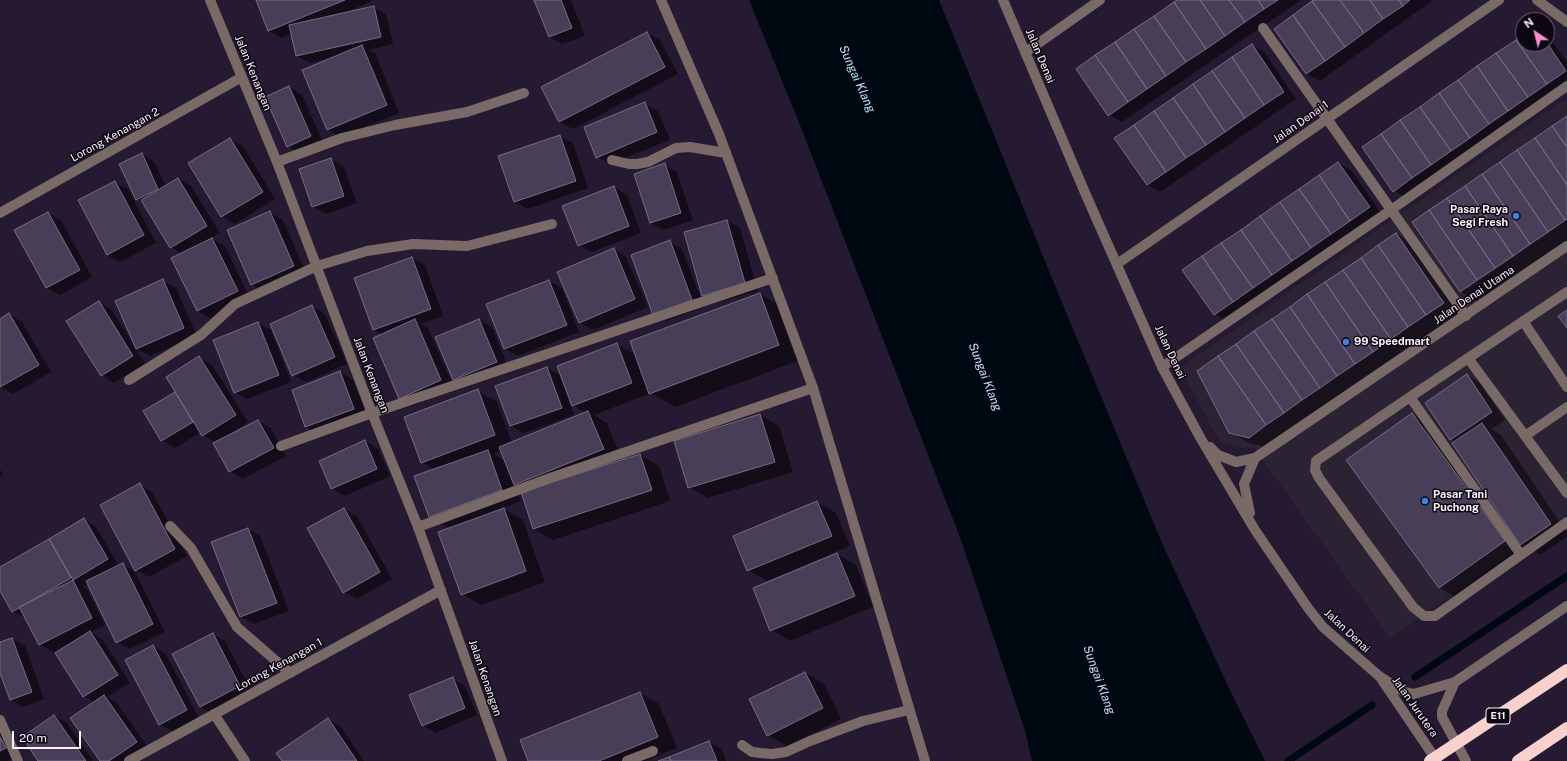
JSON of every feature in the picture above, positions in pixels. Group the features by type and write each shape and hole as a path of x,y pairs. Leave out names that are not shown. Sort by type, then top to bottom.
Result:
{"highway":[{"name":"E11","path":"1430,761 1567,670"},
{"path":"1518,761 1567,728"}],"street":[{"name":"Jalan Kenangan","path":"210,0 277,162 372,413 418,527 502,761"},
{"path":"661,0 716,127 813,388 925,761"},
{"name":"Jalan Denai","path":"1003,0 1162,367 1201,439 1255,530 1308,608 1323,627 1379,676"},
{"path":"1026,52 1100,0"},
{"name":"Jalan Denai 1","path":"1117,264 1499,0"},
{"path":"1537,0 1567,22"},
{"path":"1263,28 1466,316"},
{"name":"Lorong Kenangan 2","path":"0,213 242,77"},
{"path":"1162,367 1391,210 1567,86"},
{"path":"277,162 342,138 395,125 467,112 524,93"},
{"path":"612,160 629,164 637,164 648,162 676,148 690,147 726,153"},
{"path":"129,380 201,335 235,304 317,266 367,251 413,244 467,246 552,224"},
{"name":"Jalan Denai Utama","path":"1201,439 1218,455 1236,462 1256,458 1567,246"},
{"path":"281,446 372,413 773,278"},
{"path":"1567,292 1316,462 1316,470 1319,478 1413,607 1424,616 1435,616 1567,522"},
{"path":"1523,321 1567,386"},
{"path":"1468,358 1567,493"},
{"path":"418,527 550,478 813,388"},
{"path":"1410,397 1521,555"},
{"path":"1525,436 1567,407"},
{"path":"1255,530 1247,503 1244,484 1256,458"},
{"path":"170,526 191,548 237,627 290,673"},
{"name":"Lorong Kenangan 1","path":"129,761 441,590"},
{"name":"Jalan Jurutera","path":"1379,676 1404,692 1414,694 1455,682 1567,606"},
{"name":"Jalan Jurutera","path":"1379,676 1438,761"},
{"name":"Jalan Jurutera","path":"1455,682 1442,711 1442,717 1466,761"},
{"path":"742,745 752,752 772,754 786,752 862,721 909,710"},
{"path":"214,714 245,761"},
{"path":"0,720 18,761"},
{"path":"627,761 653,751"}],"shaded area":[{"path":"1567,98 1567,514 1390,638 1255,449 1221,444 1180,368"}],"water":[{"name":"Sungai Klang","path":"749,0 939,0 1058,293 1162,543 1227,684 1265,761 1032,761 1025,731 961,540 800,125"}],"building":[{"path":"256,0 345,0 268,31"},
{"path":"534,0 561,0 572,28 549,37"},
{"path":"1177,0 1200,0 1225,36 1206,49 1174,2"},
{"path":"1200,0 1229,0 1245,22 1225,36"},
{"path":"1229,0 1258,0 1264,9 1245,22"},
{"path":"1258,0 1278,0 1264,9"},
{"path":"1340,0 1364,33 1345,47 1312,1"},
{"path":"1340,0 1370,0 1383,19 1364,33"},
{"path":"1370,0 1399,0 1403,6 1383,19"},
{"path":"1399,0 1410,0 1403,6"},
{"path":"1312,1 1345,47 1325,61 1293,15"},
{"path":"1174,2 1206,49 1186,62 1154,16"},
{"path":"374,6 381,37 296,56 289,25"},
{"path":"1293,15 1325,61 1306,74 1274,29"},
{"path":"1154,16 1186,62 1166,76 1134,29"},
{"path":"1134,29 1166,76 1147,89 1115,42"},
{"path":"647,32 665,67 559,122 541,87"},
{"path":"1515,41 1515,52 1524,52 1547,84 1528,97 1496,53"},
{"path":"1115,42 1147,89 1128,102 1095,55"},
{"path":"1252,44 1284,92 1264,105 1232,57"},
{"path":"362,45 387,105 327,130 302,70"},
{"path":"1524,52 1553,52 1566,71 1547,84"},
{"path":"1496,53 1528,97 1508,111 1477,66"},
{"path":"1095,55 1128,102 1108,116 1076,69"},
{"path":"1232,57 1264,105 1245,118 1212,71"},
{"path":"1477,66 1508,111 1489,124 1458,80"},
{"path":"1212,71 1245,118 1225,132 1193,84"},
{"path":"1458,80 1489,124 1470,138 1439,93"},
{"path":"1193,84 1225,132 1206,145 1173,98"},
{"path":"289,86 311,136 287,147 265,97"},
{"path":"1439,93 1470,138 1451,151 1420,107"},
{"path":"1173,98 1206,145 1186,158 1154,111"},
{"path":"645,102 657,132 596,158 584,127"},
{"path":"1420,107 1451,151 1431,165 1400,120"},
{"path":"1154,111 1186,158 1166,172 1134,125"},
{"path":"1567,116 1567,147 1552,126"},
{"path":"1400,120 1431,165 1412,178 1381,134"},
{"path":"1134,125 1166,172 1147,185 1114,138"},
{"path":"1552,126 1567,147 1567,185 1535,138"},
{"path":"1381,134 1412,178 1393,192 1362,147"},
{"path":"560,135 576,181 514,202 498,156"},
{"path":"230,138 263,192 221,217 188,163"},
{"path":"1535,138 1567,185 1567,219 1565,220 1517,150"},
{"path":"1517,150 1565,220 1548,232 1500,162"},
{"path":"142,153 158,189 136,200 119,164"},
{"path":"331,158 344,196 312,207 299,169"},
{"path":"1338,162 1370,207 1350,221 1319,175"},
{"path":"1500,162 1548,232 1530,244 1482,174"},
{"path":"665,163 681,213 650,223 634,174"},
{"path":"1482,174 1530,244 1513,256 1465,186"},
{"path":"1319,175 1350,221 1331,234 1299,189"},
{"path":"178,178 207,226 170,248 141,200"},
{"path":"115,181 144,235 107,255 78,200"},
{"path":"614,186 629,226 578,246 562,206"},
{"path":"1465,186 1513,256 1495,268 1447,198"},
{"path":"1299,189 1331,234 1311,248 1280,202"},
{"path":"1447,198 1495,268 1477,280 1429,210"},
{"path":"1280,202 1311,248 1292,261 1260,216"},
{"path":"1429,210 1477,280 1460,292 1412,222"},
{"path":"270,211 294,266 251,285 227,230"},
{"path":"48,212 80,270 46,288 14,230"},
{"path":"1260,216 1292,261 1272,275 1241,230"},
{"path":"727,220 745,283 702,296 684,232"},
{"path":"1241,230 1272,275 1253,288 1221,243"},
{"path":"1396,233 1444,303 1426,315 1378,245"},
{"path":"212,238 238,291 197,311 171,258"},
{"path":"670,240 692,300 653,315 631,255"},
{"path":"1221,243 1253,288 1233,302 1202,256"},
{"path":"1378,245 1426,315 1408,327 1361,258"},
{"path":"614,248 635,299 579,323 557,272"},
{"path":"1202,256 1233,302 1214,315 1182,270"},
{"path":"412,257 431,309 373,330 354,278"},
{"path":"1361,258 1408,327 1391,339 1343,270"},
{"path":"1343,270 1391,339 1373,352 1325,282"},
{"path":"163,279 184,328 136,349 115,301"},
{"path":"549,280 567,325 504,349 486,304"},
{"path":"1325,282 1373,352 1355,364 1307,294"},
{"path":"760,293 779,345 649,394 630,341"},
{"path":"1307,294 1355,364 1337,376 1290,307"},
{"path":"99,301 133,356 101,376 66,321"},
{"path":"312,305 335,357 292,376 270,324"},
{"path":"1290,307 1337,376 1320,388 1272,319"},
{"path":"1567,310 1567,328 1558,316"},
{"path":"9,313 39,365 0,387 0,319"},
{"path":"415,319 441,380 399,399 373,338"},
{"path":"479,319 497,362 453,380 435,337"},
{"path":"1272,319 1320,388 1302,400 1254,331"},
{"path":"258,322 279,375 234,393 213,340"},
{"path":"1254,331 1302,400 1284,413 1236,344"},
{"path":"617,343 632,383 572,406 557,366"},
{"path":"1236,344 1284,413 1266,425 1218,356"},
{"path":"199,356 236,415 202,436 166,377"},
{"path":"1218,356 1266,425 1249,438 1229,433 1197,371"},
{"path":"547,367 562,408 510,426 495,386"},
{"path":"340,371 354,409 305,427 292,390"},
{"path":"1467,374 1492,412 1450,440 1425,403"},
{"path":"478,389 495,435 421,463 404,417"},
{"path":"175,392 193,422 161,441 143,411"},
{"path":"588,411 604,449 514,485 499,447"},
{"name":"Pasar Tani Puchong","path":"1412,413 1505,541 1439,588 1346,460"},
{"path":"760,414 775,462 688,488 674,441"},
{"path":"258,420 274,448 229,472 213,443"},
{"path":"1482,423 1551,524 1520,545 1452,443"},
{"path":"365,440 377,469 331,489 319,461"},
{"path":"488,450 502,490 429,517 414,476"},
{"path":"640,454 652,490 533,529 521,492"},
{"path":"140,483 175,549 135,571 100,505"},
{"path":"817,501 832,536 747,571 733,536"},
{"path":"344,508 380,572 343,593 307,528"},
{"path":"504,508 526,571 461,595 438,532"},
{"path":"84,518 108,559 73,580 49,539"},
{"path":"248,528 277,603 240,617 211,542"},
{"path":"49,539 71,578 12,612 0,591 0,567"},
{"path":"837,553 855,596 770,631 753,588"},
{"path":"123,563 153,624 116,643 86,581"},
{"path":"73,580 92,618 39,645 19,607"},
{"path":"90,631 118,675 83,697 55,653"},
{"path":"213,633 240,686 200,707 172,654"},
{"path":"12,638 32,692 10,700 0,673 0,642"},
{"path":"153,645 187,710 159,725 125,660"},
{"path":"805,672 823,708 767,736 749,699"},
{"path":"453,677 465,708 422,726 409,695"},
{"path":"640,692 658,737 599,761 528,761 520,740"},
{"path":"104,695 137,742 109,761 100,761 70,718"},
{"path":"54,715 86,761 38,761 22,737"},
{"path":"328,718 357,761 282,761 276,753"},
{"path":"0,737 6,748 0,751"},
{"path":"709,741 717,761 671,761 669,757"},
{"path":"669,757 671,761 658,761"}],"waterway":[{"path":"1415,677 1567,576"},
{"path":"1288,761 1372,705"}],"place":[{"name":"Pasar Raya Segi Fresh","path":"1516,216"},
{"name":"99 Speedmart","path":"1346,342"},
{"name":"Pasar Tani Puchong","path":"1425,501"}]}
